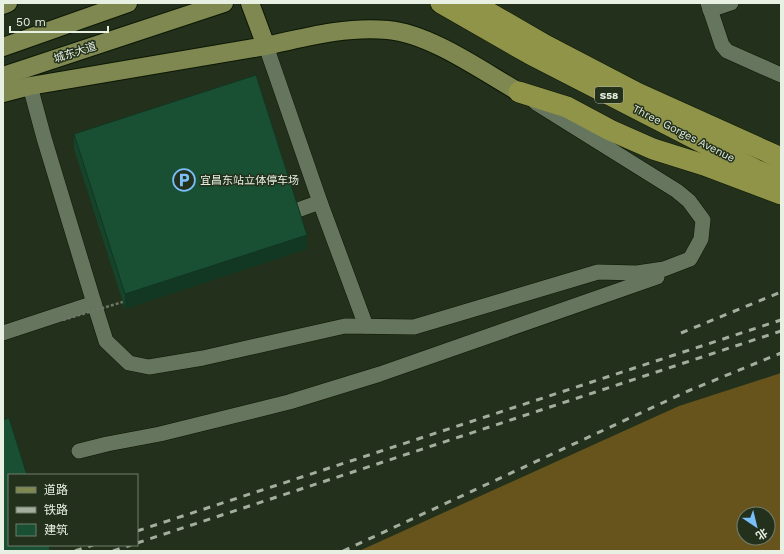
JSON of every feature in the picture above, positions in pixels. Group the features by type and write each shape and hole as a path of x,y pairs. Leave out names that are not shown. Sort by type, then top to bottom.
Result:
{"highway":[{"name":"Three Gorges Avenue","path":"441,3 546,62 758,171 781,179"},
{"name":"Three Gorges Avenue","path":"472,3 545,45 637,93 781,158"},
{"path":"519,92 567,107 610,130 653,149 781,194"}],"main road":[{"path":"3,5 8,3"},
{"path":"3,46 128,3"},
{"name":"城东大道","path":"3,76 224,3"},
{"path":"250,3 266,46"},
{"path":"3,93 30,86 266,46 337,31 361,29 390,30 416,36 453,53 519,92"}],"street":[{"path":"731,3 709,6 722,45 727,51 781,75"},
{"path":"266,46 320,202 366,326"},
{"path":"30,86 44,138 106,341 129,362 149,367 203,358 346,326 414,327 598,272 637,274 664,269 690,260"},
{"path":"79,451 289,402 380,374 631,287 666,273 690,260 701,239 703,220 689,201 677,191 519,92"},
{"path":"295,211 320,202"},
{"path":"3,333 94,303"}],"path":[{"path":"63,320 128,301"}],"shaded area":[{"path":"781,373 781,551 359,551 679,406"}],"building":[{"name":"宜昌东站立体停车场","path":"256,75 307,235 125,294 74,134"},
{"path":"9,418 27,474 8,474 8,546 49,546 50,551 3,551 3,420"}],"railway":[{"path":"681,333 781,292"},
{"path":"138,531 781,320"},
{"path":"138,543 781,331"},
{"path":"343,551 688,391 781,353"},
{"path":"75,551 90,546"},
{"path":"113,551 128,546"}],"place":[{"name":"宜昌东站立体停车场","path":"184,180"}]}
